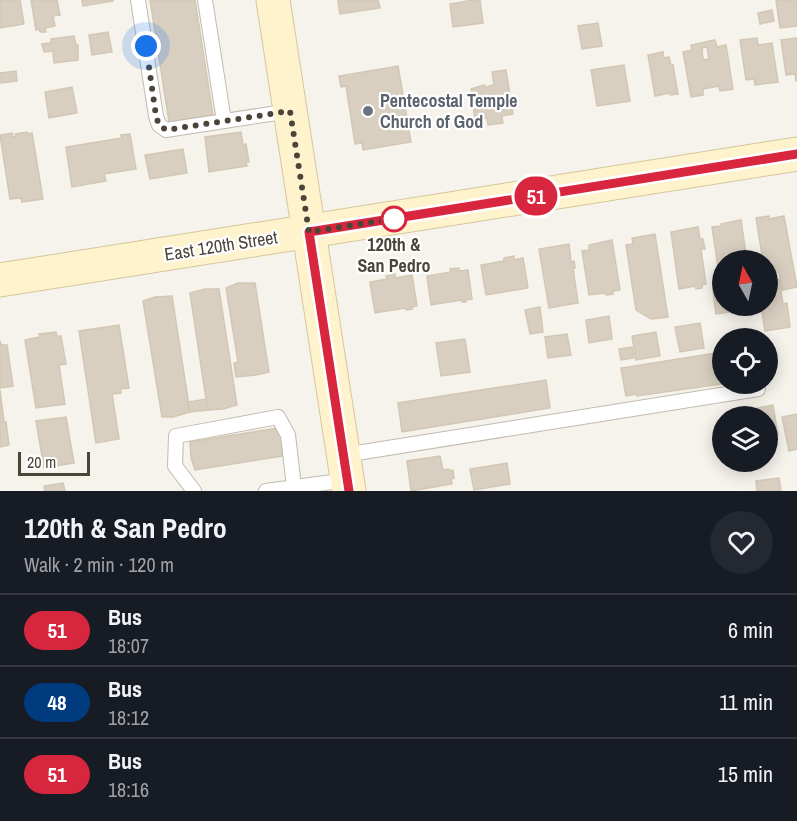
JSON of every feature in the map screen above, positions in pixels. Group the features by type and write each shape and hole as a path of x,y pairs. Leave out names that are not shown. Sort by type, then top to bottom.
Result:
{"street":[{"path":"273,0 347,475"},
{"name":"East 120th Street","path":"0,280 797,154"}],"lane":[{"path":"138,0 159,125 166,130 290,111"},
{"path":"205,0 224,121"},
{"path":"266,491 734,394"},
{"path":"194,491 175,466 176,436 278,417 288,435 294,487"}],"building":[{"path":"0,0 20,0 24,24 0,28"},
{"path":"31,0 57,0 60,15 53,16 55,26 45,28 46,32 36,30"},
{"path":"82,0 112,0 113,1 83,6"},
{"path":"150,0 195,0 213,115 169,122"},
{"path":"338,0 378,0 380,8 340,14"},
{"path":"480,0 483,23 453,27 450,4"},
{"path":"776,0 797,0 797,26 780,28"},
{"path":"772,10 774,21 760,24 758,13"},
{"path":"598,23 602,46 582,49 578,26"},
{"path":"108,32 112,52 92,55 89,35"},
{"path":"74,36 76,45 78,45 78,60 54,63 53,51 44,52 42,44 51,43 51,39"},
{"path":"757,38 758,45 772,43 778,82 755,85 754,79 746,80 740,40"},
{"path":"797,38 796,81 795,74 786,75 781,40"},
{"path":"715,40 717,47 726,45 733,89 720,91 719,86 703,89 703,95 691,97 683,52 692,50 691,45","holes":["707,47 709,59 703,60 702,48"]},
{"path":"663,52 664,58 669,57 673,65 678,94 655,96 648,55"},
{"path":"624,65 630,101 597,106 591,70"},
{"path":"398,66 411,142 363,150 362,143 355,144 346,86 341,87 339,76"},
{"path":"506,70 513,114 502,116 503,123 488,125 487,118 475,120 471,89 494,85 492,72"},
{"path":"16,71 17,81 0,83 0,73"},
{"path":"72,87 77,113 49,118 45,92"},
{"path":"241,132 243,145 246,144 249,162 246,162 247,166 209,172 205,137"},
{"path":"12,133 13,137 16,136 15,134 32,133 43,199 22,202 21,198 10,199 0,135"},
{"path":"130,134 136,169 104,174 106,181 72,187 66,147 122,138 121,135"},
{"path":"183,149 187,173 150,179 145,155"},
{"path":"769,216 769,219 784,216 797,287 782,290 778,272 778,250 761,250 756,218"},
{"path":"741,220 745,250 715,250 712,227 721,226 721,224"},
{"path":"698,227 705,249 701,249 706,284 702,285 702,288 696,289 695,286 679,289 671,232"},
{"path":"655,234 668,317 651,319 636,310 626,245 633,244 632,238"},
{"path":"612,240 620,290 613,291 613,294 589,295 582,251 589,250 589,245"},
{"path":"569,244 571,262 574,261 578,303 549,308 539,249"},
{"path":"514,256 514,260 523,258 528,288 486,295 481,265 504,261 504,258"},
{"path":"459,268 459,271 468,270 472,299 465,300 466,302 461,300 431,305 427,276 451,272 450,269"},
{"path":"395,274 395,278 412,275 417,306 406,310 405,308 375,313 370,282 387,279 386,276"},
{"path":"778,279 783,304 787,303 790,327 765,328 763,316 778,316"},
{"path":"238,283 255,283 269,372 236,377 234,363 238,362 226,288"},
{"path":"205,289 219,289 237,405 223,409 208,410 190,293"},
{"path":"172,296 190,412 173,417 162,417 143,301 155,297"},
{"path":"540,307 543,332 530,334 525,310"},
{"path":"609,316 612,339 589,343 586,320"},
{"path":"700,323 704,348 680,352 675,327"},
{"path":"119,325 129,388 120,389 121,393 112,394 119,439 96,443 79,331"},
{"path":"56,332 57,336 61,336 66,364 59,365 65,404 36,408 25,340 40,337 39,334"},
{"path":"656,332 660,356 636,360 632,336"},
{"path":"567,334 571,355 548,358 545,337"},
{"path":"465,339 470,372 441,376 436,343"},
{"path":"0,341 1,345 7,345 13,386 0,388"},
{"path":"632,347 634,358 621,360 619,349"},
{"path":"712,354 712,385 626,396 621,368"},
{"path":"546,380 550,408 402,432 398,403"},
{"path":"0,390 9,445 0,447"},
{"path":"206,399 208,410 190,412 188,402"},
{"path":"797,414 797,449 789,451 782,417"},
{"path":"66,417 74,463 44,468 36,421"},
{"path":"278,428 282,440 282,456 195,470 191,458 190,442"},
{"path":"440,456 443,470 453,470 452,484 411,491 407,461"},
{"path":"507,463 510,484 474,490 470,469"},
{"path":"779,478 781,491 757,491 756,481"},
{"path":"63,483 65,491 45,491 44,486"}],"bus line":[{"name":"51","path":"349,491 309,232 797,154"}],"place":[{"name":"Pentecostal Temple Church of God","path":"368,111"},
{"name":"120th & San Pedro","path":"394,219"}],"route":[{"path":"146,46 156,116 159,125 166,130 290,111 309,232 399,218 394,219"}]}
